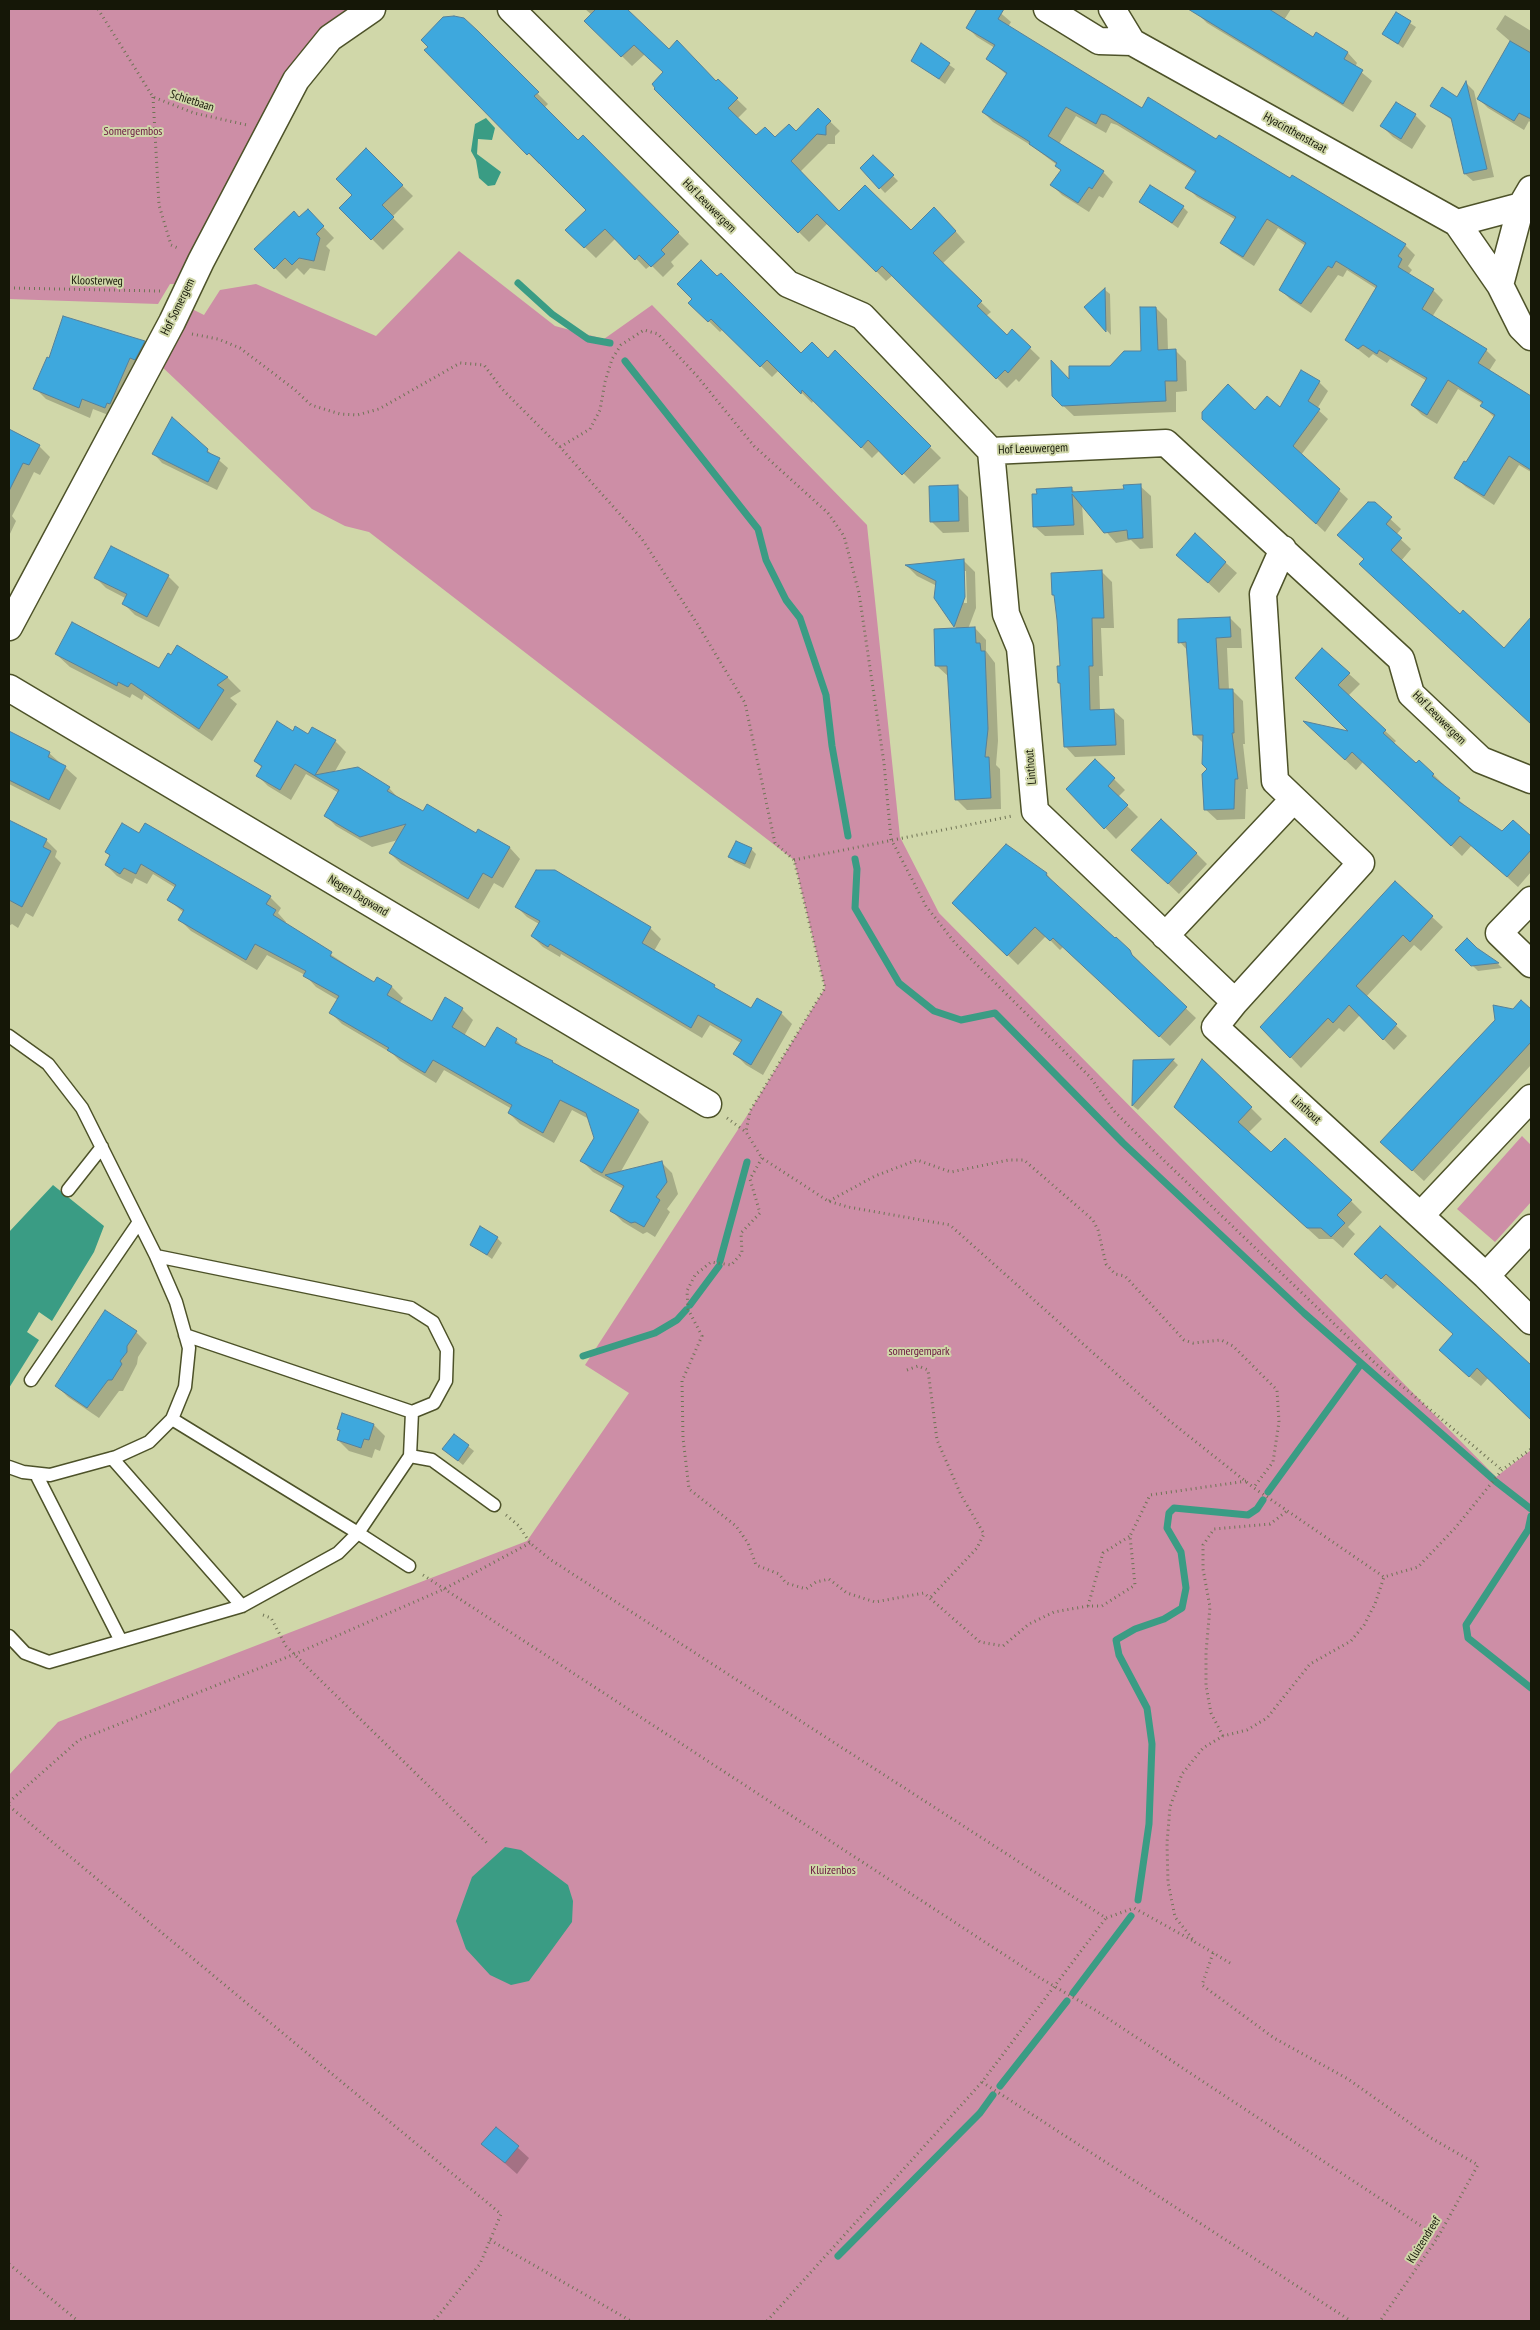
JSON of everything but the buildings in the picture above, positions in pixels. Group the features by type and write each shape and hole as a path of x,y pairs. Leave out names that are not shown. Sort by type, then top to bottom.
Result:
{"street":[{"name":"Hof Somergem","path":"9,627 172,322 185,292 296,80 330,38 372,9"},
{"name":"Hof Leeuwergem","path":"511,9 788,284 862,316 991,450 1166,443 1401,659 1411,694 1481,760 1531,780"},
{"name":"Hyacinthenstraat","path":"1047,9 1100,41 1132,42 1457,223 1500,285 1521,327 1531,337"},
{"name":"Hyacinthenstraat","path":"1112,9 1132,42"},
{"path":"1457,223 1526,197"},
{"path":"1500,285 1526,197"},
{"name":"Linthout","path":"991,450 1006,614 1020,648 1035,811"},
{"name":"Linthout","path":"1283,549 1263,594 1275,781 1361,864 1235,1002 1215,1027 1421,1215 1531,1321"},
{"name":"Negen Dagwand","path":"9,688 708,1104"},
{"path":"1165,936 1293,800"},
{"path":"1035,811 1235,1002"},
{"path":"1531,900 1499,933 1531,964"},
{"path":"1421,1215 1531,1098"},
{"path":"1486,1276 1531,1228"}],"lane":[{"path":"9,1036 48,1064 82,1108 156,1256 176,1302 189,1348 185,1387 172,1419 148,1442 112,1458 50,1475 36,1474 9,1467"},
{"path":"68,1190 102,1147"},
{"path":"31,1380 139,1222"},
{"path":"156,1256 411,1308 433,1322 447,1350 446,1381 434,1403 412,1412 185,1335"},
{"path":"9,1636 25,1653 49,1662 242,1606 338,1553 358,1534 410,1456 412,1412"},
{"path":"172,1419 409,1566"},
{"path":"410,1456 432,1460 494,1505"},
{"path":"112,1458 242,1606"},
{"path":"36,1474 121,1641"}],"path":[{"name":"Schietbaan","path":"98,9 153,97 194,113 269,130"},
{"path":"153,97 159,205 172,244 201,261"},
{"name":"Kloosterweg","path":"9,288 185,292"},
{"path":"172,322 192,335 218,339 240,348 294,389 310,405 340,414 357,415 379,409 460,364 484,365 502,389 560,446 642,539 698,625 745,704 775,843 794,860 825,988 750,1112 746,1132 762,1158 828,1201 848,1207 950,1225 1166,1418 1254,1488 1384,1577"},
{"path":"560,446 590,429 600,410 605,382 612,359 621,345 644,330 658,334 697,376 754,446 828,513 844,536 859,593 884,763 891,839 926,906 955,943 1092,1078 1114,1111 1376,1364 1502,1470"},
{"path":"794,860 1035,811"},
{"path":"762,1158 750,1179 760,1213 741,1233 742,1253 731,1265 711,1262 695,1275 687,1292 688,1309 702,1336 682,1381 683,1438 689,1489 736,1526 748,1542 756,1565 779,1574 786,1583 806,1588 816,1582 829,1580 847,1593 875,1602 924,1593 980,1642 1003,1646 1029,1624 1054,1612 1088,1606 1102,1606 1135,1585 1130,1536"},
{"path":"828,1201 875,1176 916,1160 951,1172 1009,1160 1024,1160 1093,1220 1098,1230 1106,1264 1115,1274 1125,1276 1184,1340 1193,1343 1221,1340 1233,1346 1277,1390 1279,1422 1273,1462 1254,1488"},
{"path":"907,1370 918,1366 928,1370 937,1440 961,1495 984,1534 977,1548 930,1598"},
{"path":"1384,1577 1418,1567 1456,1527 1502,1470 1531,1449"},
{"path":"1088,1606 1103,1553 1130,1536 1150,1495 1247,1482"},
{"path":"494,1505 519,1526 530,1543 552,1560 1106,1918"},
{"path":"1223,1736 1211,1712 1206,1686 1206,1652 1210,1607 1202,1569 1203,1545 1214,1529 1270,1524 1287,1511"},
{"path":"9,1802 80,1740 294,1654 444,1589 530,1543"},
{"path":"409,1566 1054,1986 1095,2010 1438,2237"},
{"path":"1195,1942 1175,1917 1170,1891 1167,1843 1170,1807 1182,1774 1204,1748 1223,1736 1248,1730 1266,1718 1310,1664 1351,1641 1364,1626 1384,1577"},
{"path":"242,1606 271,1618 286,1646 487,1843"},
{"path":"9,1806 501,2214 480,2264 434,2321"},
{"path":"767,2321 982,2082 1106,1918 1134,1908 1230,1963"},
{"name":"Kluizendreef","path":"1213,1952 1202,1986 1274,2038 1348,2079 1430,2138 1478,2165 1438,2237 1380,2321"},
{"path":"982,2082 1351,2321"},
{"path":"490,2240 631,2321"},
{"path":"9,2264 78,2321"}],"green space":[{"name":"Somergembos","path":"9,9 350,9 192,284 170,284 158,304 9,299"},
{"name":"Kluizenbos","path":"459,251 555,326 604,339 652,305 867,525 900,837 939,913 1496,1477 1531,1450 1531,2321 9,2321 9,1775 58,1722 527,1541 629,1393 585,1365 750,1111 825,988 794,860 369,532 345,526 312,509 158,363 188,307 204,315 220,290 256,284 376,336"},
{"path":"1522,1136 1531,1145 1531,1202 1495,1242 1457,1209"}],"water":[{"path":"486,118 495,128 492,140 478,139 477,154 501,172 495,185 488,186 479,178 476,160 471,151 475,124"},
{"path":"53,1185 104,1226 94,1252 52,1321 39,1312 27,1332 39,1340 9,1388 9,1232"},
{"path":"505,1847 521,1850 568,1885 573,1901 572,1922 529,1981 511,1985 490,1975 466,1949 456,1921 472,1877"}],"waterway":[{"path":"518,283 552,314 588,339 610,343"},
{"path":"625,361 758,529 766,560 786,600 800,618 826,695 832,746 848,836"},
{"path":"855,859 857,869 855,908 899,983 934,1011 961,1020 995,1013 1123,1143 1304,1313 1493,1479"},
{"path":"720,1261 747,1162"},
{"path":"690,1305 719,1266"},
{"path":"583,1356 655,1333 677,1320 686,1310"},
{"path":"1268,1492 1361,1364"},
{"path":"1495,1481 1531,1509"},
{"path":"1138,1900 1149,1824 1152,1744 1147,1708 1119,1655 1116,1640 1135,1629 1164,1619 1182,1608 1186,1588 1181,1552 1167,1528 1169,1513 1174,1508 1248,1515 1257,1509 1263,1500"},
{"path":"1531,1516 1528,1530 1466,1625 1468,1638 1531,1688"},
{"path":"1073,1993 1131,1916"},
{"path":"1000,2086 1067,2001"},
{"path":"838,2256 980,2113 993,2095"}],"park label":[{"name":"somergempark","path":"919,1352"}]}
